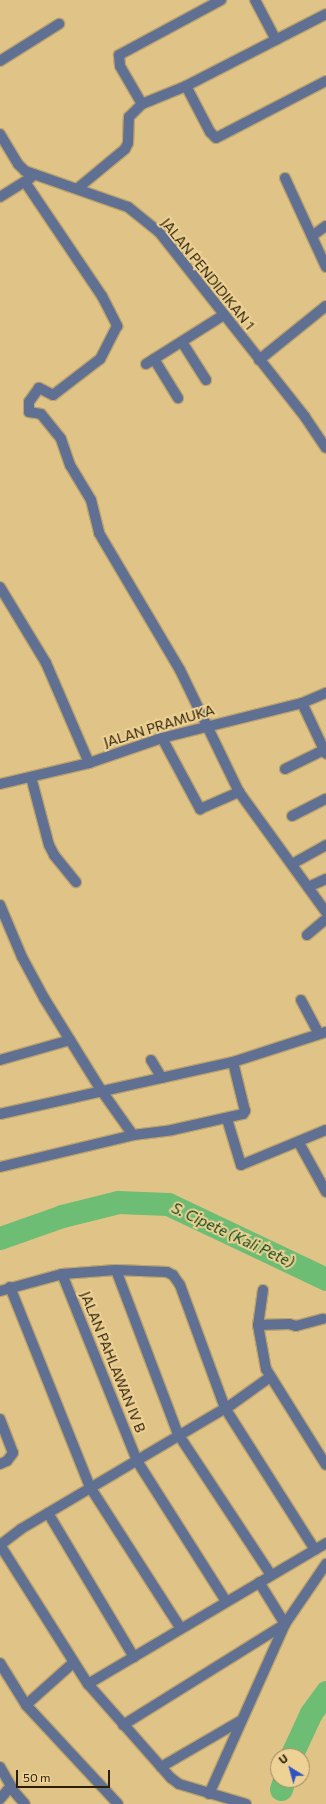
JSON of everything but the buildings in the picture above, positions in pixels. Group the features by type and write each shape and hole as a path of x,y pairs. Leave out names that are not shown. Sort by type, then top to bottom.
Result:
{"street":[{"path":"142,104 120,66 119,55 221,0"},
{"path":"255,0 276,40"},
{"path":"78,188 125,149 128,143 129,117 142,104 186,86 326,14"},
{"path":"0,61 59,24"},
{"path":"186,86 210,132 216,138 326,81"},
{"name":"JALAN PENDIDIKAN 1","path":"0,134 18,164 29,178 78,188 128,207 159,232 222,316 305,417 326,448"},
{"path":"0,197 29,178 102,296 117,326 100,359 53,395 39,388 35,391 29,402 29,412 41,414 61,439 70,465 91,500 99,533 162,638 239,792 326,912"},
{"path":"285,178 326,267"},
{"path":"312,236 326,226"},
{"path":"259,360 326,306"},
{"path":"178,398 150,362 222,316"},
{"path":"182,342 206,380"},
{"path":"1,590 46,663 89,762"},
{"name":"JALAN PRAMUKA","path":"0,784 89,762 162,738 206,726 302,703 326,693"},
{"path":"285,769 325,751 302,703"},
{"path":"162,738 200,809 239,792"},
{"path":"31,777 52,850 76,882"},
{"path":"292,816 326,798"},
{"path":"292,864 326,845"},
{"path":"308,887 326,879"},
{"path":"0,905 22,958 101,1090 133,1135"},
{"path":"307,935 326,920"},
{"path":"0,1114 101,1090 233,1062 270,1052 322,1033 301,1000"},
{"path":"0,1060 70,1040"},
{"path":"151,1060 162,1078"},
{"path":"0,1167 133,1135 227,1119 243,1114 245,1111 233,1062"},
{"path":"227,1119 241,1165 299,1143 326,1130"},
{"path":"299,1143 326,1192"},
{"path":"116,1270 178,1434 271,1575"},
{"path":"0,1291 10,1287 62,1274 116,1270 167,1272 176,1279 225,1408 315,1550"},
{"name":"JALAN PAHLAWAN IV B","path":"62,1274 137,1461 226,1601"},
{"path":"10,1287 90,1487 180,1627"},
{"path":"262,1290 258,1325 270,1377 284,1393 326,1465"},
{"path":"258,1325 289,1324 296,1326 323,1319"},
{"path":"241,1803 179,1784 161,1767 88,1684 73,1663 0,1545 90,1487 137,1461 178,1434 225,1408 270,1377"},
{"path":"0,1419 13,1453 7,1461 0,1464"},
{"path":"48,1513 134,1657"},
{"path":"88,1684 134,1657 180,1627 326,1543"},
{"path":"209,1794 240,1721 285,1624 326,1564"},
{"path":"259,1582 285,1624"},
{"path":"123,1725 285,1624"},
{"path":"0,1663 26,1705 118,1804"},
{"path":"26,1705 73,1663"},
{"path":"161,1767 240,1721"},
{"path":"0,1767 10,1782 11,1788 25,1804"},
{"path":"0,1800 11,1788"}],"waterway":[{"name":"S. Cipete (Kali Pete)","path":"0,1238 62,1216 118,1202 168,1204 326,1279"},
{"name":"S. Cipete (Kali Pete)","path":"295,1748 311,1713 326,1692"}]}
